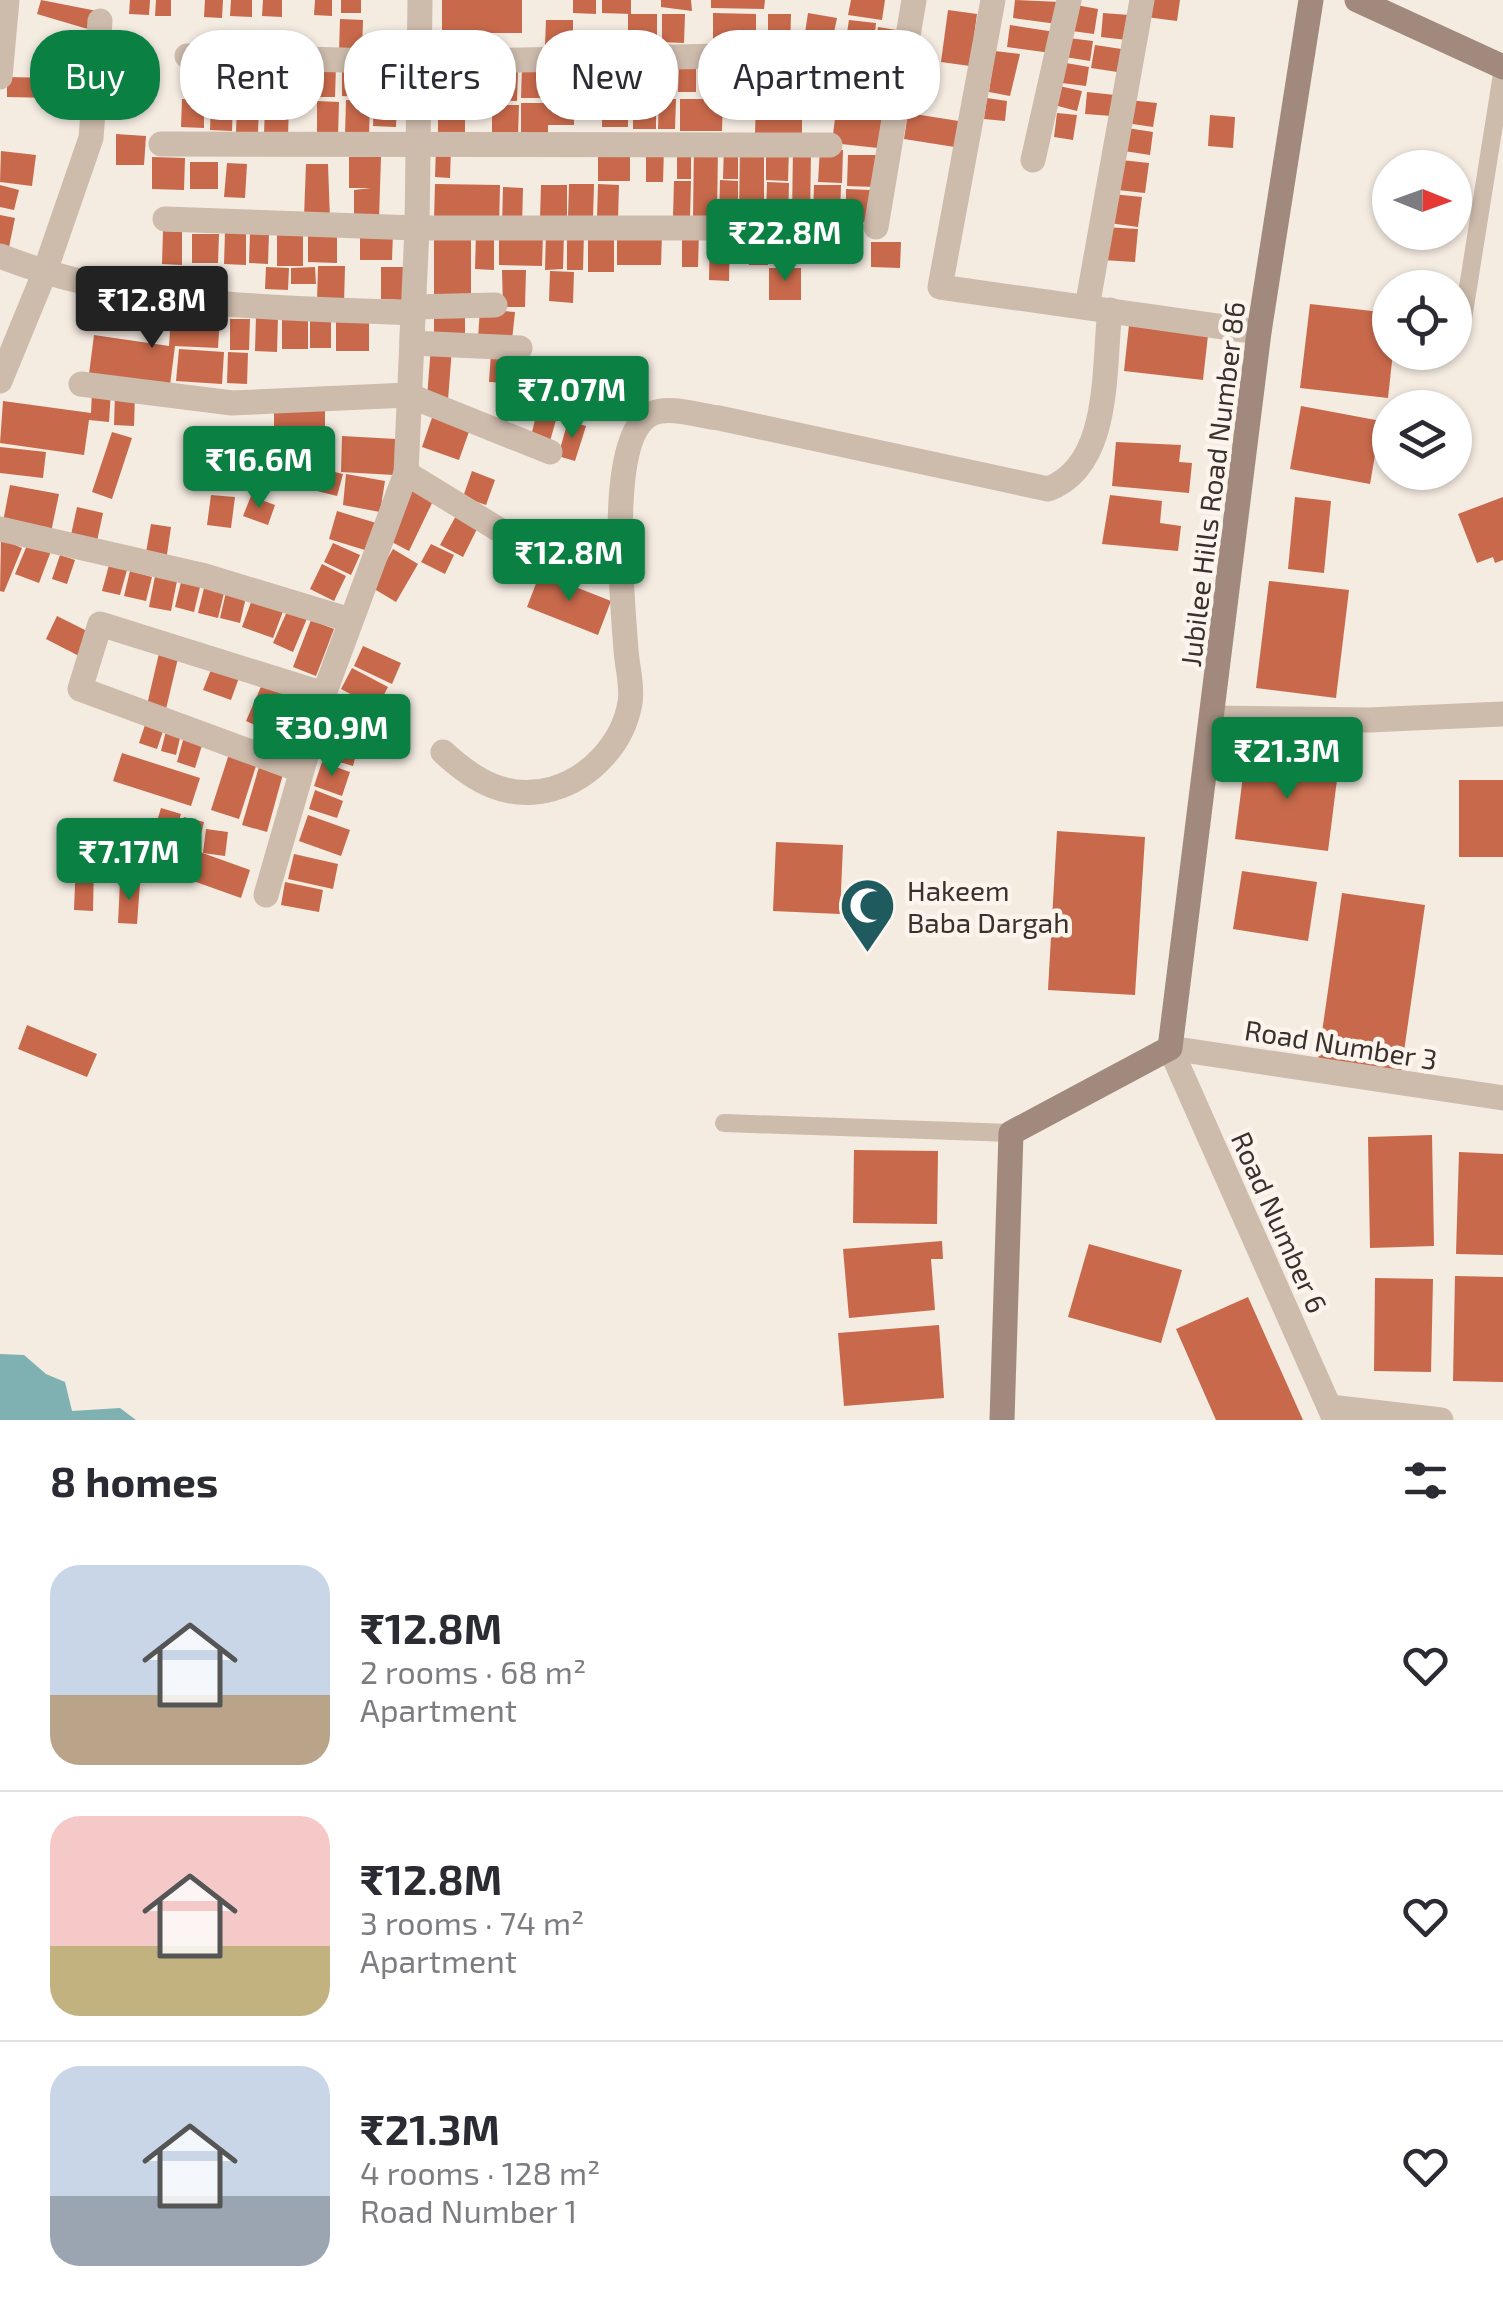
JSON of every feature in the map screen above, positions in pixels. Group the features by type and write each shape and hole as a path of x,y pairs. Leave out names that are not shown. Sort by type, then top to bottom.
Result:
{"street":[{"path":"0,77 7,0"},
{"path":"420,0 420,30"},
{"path":"876,227 914,0"},
{"path":"993,0 940,287 1259,332"},
{"path":"1033,160 1069,0"},
{"path":"443,752 473,780 534,793 582,776 605,755 623,728 631,699 622,569 624,480 632,438 652,414 719,418 1048,489 1078,472 1088,456 1094,434 1098,308 1142,0"},
{"name":"Jubilee Hills Road Number 86","path":"1170,1048 1259,332 1310,0"},
{"path":"1357,0 1503,68"},
{"path":"0,381 44,274 91,138 100,21"},
{"path":"516,60 698,57"},
{"path":"266,895 324,694 406,473 418,120"},
{"path":"162,144 830,144"},
{"path":"165,219 417,228 786,228"},
{"path":"0,256 44,274 188,304 412,313"},
{"path":"494,305 413,306 412,344 520,348"},
{"path":"82,384 232,403 408,395 550,452"},
{"path":"406,473 506,534"},
{"path":"0,529 205,576 350,620"},
{"path":"300,770 80,689 100,624 324,694"},
{"path":"1214,718 1369,720 1503,714"},
{"path":"1002,1420 1010,1133 1170,1048"},
{"name":"Road Number 3","path":"1170,1048 1503,1098"},
{"name":"Road Number 6","path":"1170,1048 1332,1414"},
{"path":"1332,1414 1441,1420"}],"lane":[{"path":"1471,270 1503,68"},
{"path":"724,1124 1010,1133"}],"water":[{"path":"0,1354 24,1355 46,1374 65,1382 72,1411 120,1408 136,1420 0,1420"}],"building":[{"path":"41,0 97,11 91,30 37,14"},
{"path":"130,0 150,0 149,15 129,14"},
{"path":"156,0 171,0 171,16 155,16"},
{"path":"205,0 223,0 222,18 204,17"},
{"path":"231,0 252,0 252,17 230,16"},
{"path":"263,0 282,0 282,17 262,16"},
{"path":"315,0 332,0 332,16 314,15"},
{"path":"341,0 361,0 361,13 341,13"},
{"path":"442,0 522,0 522,33 442,30"},
{"path":"573,0 596,0 596,14 573,13"},
{"path":"602,0 631,0 631,14 602,13"},
{"path":"661,0 691,0 692,11 661,7"},
{"path":"711,0 765,0 764,9 711,8"},
{"path":"851,0 885,0 882,20 848,15"},
{"path":"1015,0 1060,2 1057,24 1013,18"},
{"path":"1149,0 1180,0 1177,21 1146,17"},
{"path":"1076,5 1098,9 1094,34 1072,31"},
{"path":"948,10 977,14 970,66 941,62"},
{"path":"713,13 756,14 756,30 713,30"},
{"path":"808,13 837,18 834,30 805,30"},
{"path":"1103,13 1129,15 1127,40 1101,37"},
{"path":"628,14 657,14 657,30 628,30"},
{"path":"662,14 685,14 684,43 678,43 678,30 662,30"},
{"path":"768,14 791,14 791,30 768,30"},
{"path":"340,19 363,20 363,30 344,30 344,52 339,52"},
{"path":"546,20 573,20 573,30 546,30"},
{"path":"849,20 876,23 875,30 847,30"},
{"path":"1010,25 1055,32 1051,53 1007,47"},
{"path":"1068,38 1093,41 1090,61 1065,57"},
{"path":"1095,45 1128,50 1124,73 1091,68"},
{"path":"995,51 1020,54 1010,96 989,92"},
{"path":"1066,63 1089,67 1086,86 1062,83"},
{"path":"324,65 336,66 335,97 324,97"},
{"path":"679,65 696,65 696,92 678,92"},
{"path":"522,68 536,68 536,98 521,98"},
{"path":"7,77 30,77 30,97 7,97"},
{"path":"1059,86 1082,91 1077,111 1054,105"},
{"path":"1087,92 1115,95 1112,116 1085,114"},
{"path":"987,98 1007,101 1005,121 984,119"},
{"path":"680,99 698,99 698,120 722,120 722,131 680,131"},
{"path":"1129,100 1157,103 1153,127 1126,123"},
{"path":"324,101 339,102 338,137 317,137 317,120 324,120"},
{"path":"521,103 536,103 536,120 574,120 574,125 548,125 548,138 521,138"},
{"path":"519,105 518,135 492,135 492,120 516,120"},
{"path":"1057,113 1077,115 1073,140 1054,137"},
{"path":"1210,115 1235,117 1233,148 1208,146"},
{"path":"940,118 965,122 961,148 904,139 907,120"},
{"path":"181,120 204,120 204,128 181,127"},
{"path":"210,120 232,120 232,131 210,130"},
{"path":"236,120 258,120 258,133 236,132"},
{"path":"264,120 288,120 288,137 264,136"},
{"path":"345,120 369,120 369,136 345,135"},
{"path":"373,120 396,120 396,127 373,126"},
{"path":"438,120 465,120 465,138 438,137"},
{"path":"602,120 628,120 628,127 602,127"},
{"path":"633,120 656,120 656,129 633,129"},
{"path":"658,120 675,120 675,129 658,129"},
{"path":"755,120 802,120 802,133 755,133"},
{"path":"835,120 881,120 878,148 832,143"},
{"path":"1127,128 1153,132 1150,155 1124,151"},
{"path":"116,134 146,136 144,165 116,165"},
{"path":"598,145 630,145 630,181 598,181"},
{"path":"677,145 691,145 691,179 677,179"},
{"path":"694,145 718,145 717,219 693,218"},
{"path":"646,146 664,147 663,182 646,182"},
{"path":"724,146 738,146 738,179 723,179"},
{"path":"436,147 451,148 450,178 435,177"},
{"path":"740,147 764,147 764,220 739,220"},
{"path":"766,147 789,148 788,181 766,180"},
{"path":"793,148 811,149 810,218 792,218"},
{"path":"820,148 843,150 842,183 818,182"},
{"path":"1,151 36,155 32,186 0,182"},
{"path":"848,155 877,155 876,187 847,186"},
{"path":"152,157 185,158 184,190 152,189"},
{"path":"349,157 381,157 379,219 354,219 354,190 371,188 349,188"},
{"path":"1121,160 1149,163 1145,193 1118,190"},
{"path":"190,162 218,162 218,189 190,189"},
{"path":"227,163 247,164 245,198 224,197"},
{"path":"306,164 328,164 330,220 304,217"},
{"path":"720,180 738,181 738,220 719,220"},
{"path":"674,181 691,181 690,218 673,217"},
{"path":"767,182 789,183 788,219 766,219"},
{"path":"435,184 500,185 499,228 434,220"},
{"path":"569,184 594,184 593,218 568,218"},
{"path":"598,184 619,185 618,219 597,219"},
{"path":"0,185 19,190 14,210 0,207"},
{"path":"541,185 567,185 567,220 540,220"},
{"path":"814,185 841,185 840,219 813,218"},
{"path":"503,187 523,188 522,226 502,226"},
{"path":"846,189 870,190 869,222 846,222"},
{"path":"1112,194 1142,197 1138,227 1109,223"},
{"path":"0,215 15,218 9,247 0,245"},
{"path":"1105,227 1138,229 1135,262 1102,260"},
{"path":"710,229 730,230 729,281 709,280"},
{"path":"749,229 768,229 768,265 749,265"},
{"path":"588,230 614,230 614,272 588,272"},
{"path":"682,230 699,230 698,267 682,267"},
{"path":"163,231 182,232 182,265 162,264"},
{"path":"825,231 839,232 839,252 824,251"},
{"path":"225,232 246,233 246,265 224,264"},
{"path":"277,232 303,232 303,266 277,266"},
{"path":"360,232 393,233 392,260 360,260"},
{"path":"546,232 564,232 563,269 545,270"},
{"path":"567,232 584,232 583,270 567,270"},
{"path":"775,232 798,232 799,258 775,259"},
{"path":"803,232 819,232 818,262 802,261"},
{"path":"250,233 269,233 268,264 249,263"},
{"path":"434,233 471,233 471,300 434,301"},
{"path":"499,233 543,233 542,266 499,265"},
{"path":"617,233 662,234 661,265 617,265"},
{"path":"192,234 219,234 218,263 192,263"},
{"path":"308,234 337,234 337,263 308,262"},
{"path":"476,234 494,234 494,270 475,269"},
{"path":"871,242 901,242 900,268 871,267"},
{"path":"318,266 345,266 344,304 317,303"},
{"path":"266,267 289,268 288,290 265,289"},
{"path":"315,267 316,284 291,284 291,268"},
{"path":"381,267 407,267 407,300 381,299"},
{"path":"769,268 801,268 801,300 769,300"},
{"path":"502,270 526,270 525,307 503,307"},
{"path":"550,271 574,272 573,303 549,301"},
{"path":"1310,304 1372,311 1372,370 1391,370 1389,390 1372,390 1372,396 1300,388"},
{"path":"480,309 515,312 512,340 478,338"},
{"path":"434,311 465,311 465,342 434,342"},
{"path":"171,315 220,317 218,348 175,346 170,385 89,374 94,335 169,346"},
{"path":"256,316 278,317 277,352 255,351"},
{"path":"336,316 369,316 369,351 336,351"},
{"path":"282,317 308,318 308,349 282,349"},
{"path":"310,318 331,318 331,348 310,348"},
{"path":"230,319 250,319 249,350 230,350"},
{"path":"1129,325 1208,335 1203,380 1124,371"},
{"path":"431,346 452,348 448,400 427,398"},
{"path":"179,349 224,352 222,384 176,381"},
{"path":"228,352 248,353 247,384 227,383"},
{"path":"491,353 511,355 509,383 489,382"},
{"path":"576,375 593,379 585,417 567,413"},
{"path":"92,391 111,391 109,422 89,420 84,455 0,443 3,401 91,413"},
{"path":"115,393 135,394 134,426 114,425"},
{"path":"325,404 325,435 274,435 274,405"},
{"path":"1301,406 1372,419 1370,484 1290,469"},
{"path":"538,408 558,413 550,441 531,436"},
{"path":"435,409 472,423 459,460 422,447"},
{"path":"568,421 586,426 575,461 558,456"},
{"path":"112,432 132,438 112,499 92,492"},
{"path":"342,436 396,439 394,475 341,472"},
{"path":"1116,442 1181,445 1179,462 1192,463 1189,493 1112,486"},
{"path":"0,447 46,452 43,478 0,473"},
{"path":"283,459 343,474 337,496 277,481"},
{"path":"472,471 495,480 486,505 463,497"},
{"path":"346,474 385,481 380,512 343,505"},
{"path":"10,485 59,494 50,537 2,527"},
{"path":"412,491 433,501 409,551 388,540"},
{"path":"211,495 235,497 231,528 207,525"},
{"path":"1110,495 1162,501 1160,523 1181,526 1178,551 1102,544"},
{"path":"251,496 275,505 268,525 243,516"},
{"path":"1295,497 1331,501 1324,573 1288,569"},
{"path":"1503,497 1503,560 1495,563 1493,557 1477,563 1458,514"},
{"path":"77,507 103,513 97,541 71,535"},
{"path":"337,511 376,523 368,551 329,539"},
{"path":"457,514 479,525 463,557 440,545"},
{"path":"151,524 171,527 166,561 145,558"},
{"path":"1,539 22,548 4,592 0,591"},
{"path":"28,543 51,551 39,583 15,574"},
{"path":"333,543 360,555 351,575 324,562"},
{"path":"431,544 454,555 445,574 421,562"},
{"path":"393,549 418,564 396,602 371,587"},
{"path":"60,555 75,560 67,584 52,579"},
{"path":"322,564 346,576 334,601 310,589"},
{"path":"109,565 127,570 120,595 102,591"},
{"path":"130,571 152,577 146,601 124,596"},
{"path":"540,573 611,601 598,635 527,607"},
{"path":"155,576 177,581 171,611 149,607"},
{"path":"182,578 201,583 194,612 175,607"},
{"path":"1269,581 1349,590 1336,698 1256,688"},
{"path":"205,584 225,589 218,618 198,613"},
{"path":"227,588 247,593 240,623 220,618"},
{"path":"254,594 285,606 273,638 242,627"},
{"path":"289,607 308,616 293,652 273,643"},
{"path":"57,616 91,633 79,656 46,639"},
{"path":"311,620 334,629 316,676 293,667"},
{"path":"363,646 401,663 392,684 354,666"},
{"path":"160,649 179,654 166,709 147,705"},
{"path":"214,662 241,672 231,700 203,690"},
{"path":"352,668 388,687 377,708 341,689"},
{"path":"263,682 310,702 293,742 246,721"},
{"path":"146,722 164,728 157,749 139,743"},
{"path":"166,731 181,734 176,755 161,751"},
{"path":"185,733 204,739 195,768 177,762"},
{"path":"330,743 357,751 353,766 326,758"},
{"path":"1246,752 1339,764 1328,851 1235,839"},
{"path":"122,753 200,778 191,806 113,781"},
{"path":"229,754 257,763 239,819 211,810"},
{"path":"322,762 350,772 342,796 314,786"},
{"path":"259,767 283,774 267,832 242,825"},
{"path":"1459,780 1503,780 1503,857 1459,857"},
{"path":"315,790 343,801 337,818 309,809"},
{"path":"161,808 181,814 174,837 154,831"},
{"path":"308,815 350,830 341,856 299,841"},
{"path":"184,817 204,822 197,851 250,870 241,898 165,871"},
{"path":"206,829 228,832 225,856 203,853"},
{"path":"1057,831 1145,837 1135,995 1048,990"},
{"path":"150,836 170,842 159,879 140,874"},
{"path":"776,842 843,845 840,914 773,911"},
{"path":"294,854 338,864 333,889 288,879"},
{"path":"76,858 94,859 93,911 74,910"},
{"path":"1242,871 1317,882 1308,941 1233,929"},
{"path":"120,882 140,883 137,924 118,923"},
{"path":"285,882 323,890 319,912 281,905"},
{"path":"1342,893 1425,905 1401,1072 1318,1060"},
{"path":"27,1025 97,1054 87,1077 18,1049"},
{"path":"1432,1135 1434,1246 1370,1248 1368,1137"},
{"path":"854,1150 938,1151 937,1224 853,1223"},
{"path":"1459,1152 1503,1154 1503,1255 1456,1254"},
{"path":"942,1241 943,1259 931,1259 935,1310 849,1318 843,1249"},
{"path":"1089,1244 1182,1270 1161,1343 1068,1317"},
{"path":"1455,1276 1503,1277 1503,1382 1453,1381"},
{"path":"1375,1278 1433,1279 1431,1372 1374,1371"},
{"path":"1248,1297 1303,1420 1216,1420 1176,1329"},
{"path":"939,1325 944,1398 844,1406 838,1333"}],"place":[{"name":"Hakeem Baba Dargah","path":"868,955"}]}
